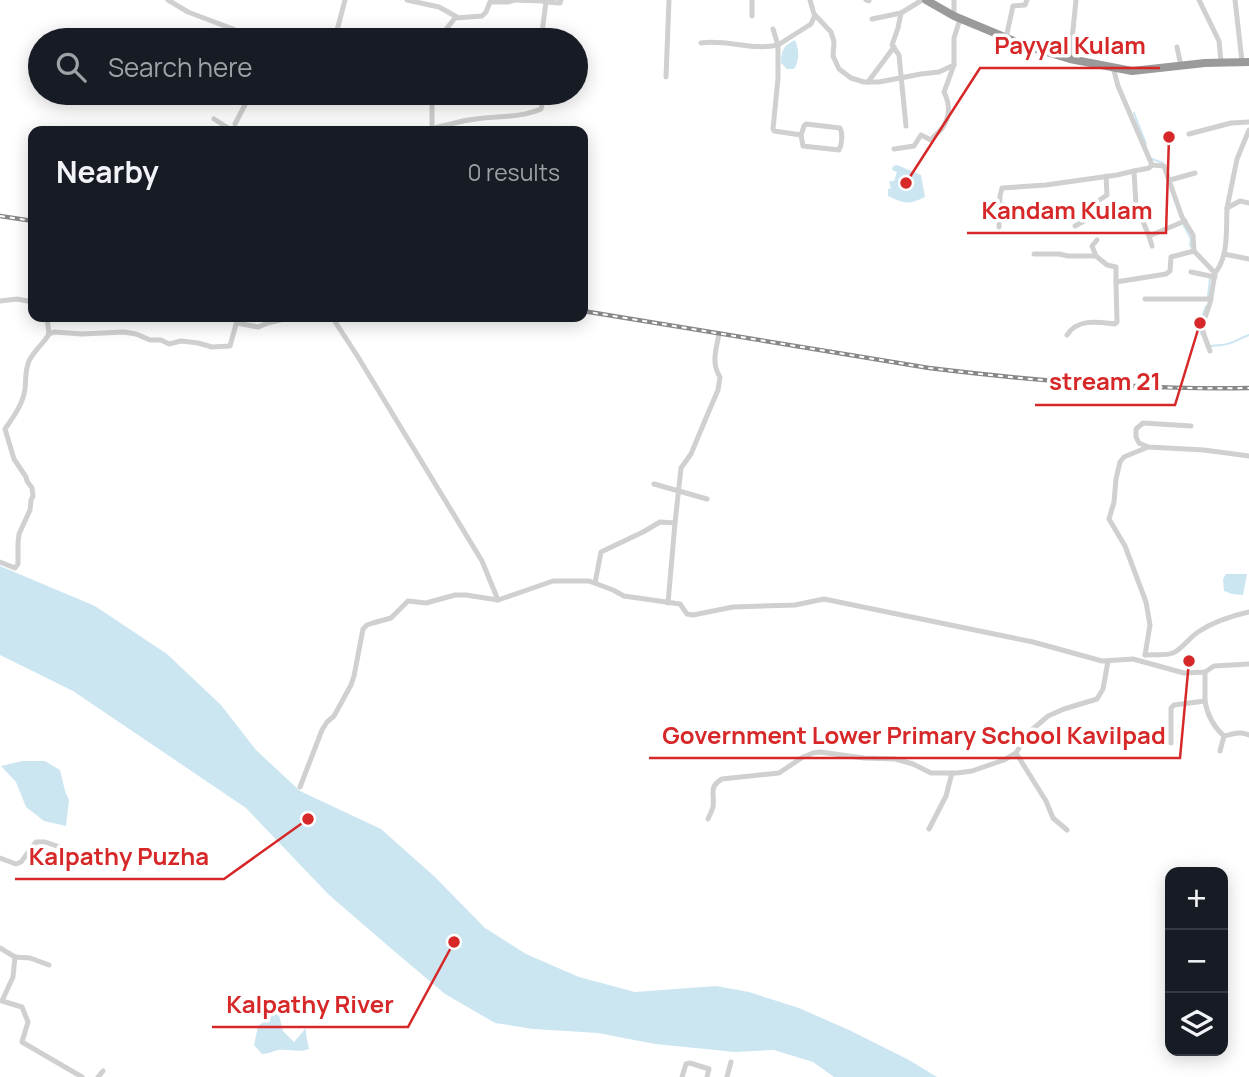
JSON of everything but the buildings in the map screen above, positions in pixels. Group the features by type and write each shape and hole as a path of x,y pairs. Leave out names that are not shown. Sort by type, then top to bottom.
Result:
{"highway":[{"path":"924,0 1026,47 1132,71 1245,62"}],"street":[{"path":"168,0 188,12 230,28"},
{"path":"338,28 345,0"},
{"path":"407,0 439,7 457,18 482,16 489,2 514,0 560,3 561,0"},
{"path":"666,77 669,0"},
{"path":"752,0 752,16"},
{"path":"812,0 815,15 831,32 834,42 833,56 839,69 851,78 878,82 939,72 954,65"},
{"path":"872,19 901,13 924,0"},
{"path":"894,149 915,146 921,135 931,140 932,136 943,129 949,110 944,92 954,65 957,17 954,0"},
{"path":"1006,38 1013,6 1025,5 1027,0"},
{"path":"1070,59 1076,0"},
{"path":"1199,0 1219,41 1221,62"},
{"path":"1235,0 1245,62"},
{"path":"543,28 546,2"},
{"path":"901,13 892,44 899,55 906,126"},
{"path":"701,43 712,41 746,47 778,45 811,24 815,15"},
{"path":"447,28 457,18"},
{"path":"773,29 778,45 773,129 801,135"},
{"path":"868,82 894,47"},
{"path":"1177,47 1181,66"},
{"path":"1113,67 1118,86 1152,165"},
{"path":"236,126 244,105"},
{"path":"430,126 431,105"},
{"path":"445,126 470,119 524,114 541,109 542,105"},
{"path":"214,119 230,126"},
{"path":"1189,134 1231,123 1249,122"},
{"path":"806,124 840,128 841,147 839,150 803,146 801,135 806,124"},
{"path":"1209,348 1202,326 1215,275 1224,254 1227,208 1237,159 1249,130"},
{"path":"999,227 1002,188 1046,185 1134,171 1152,165 1164,166 1193,235 1194,251 1215,275"},
{"path":"1134,171 1136,205 1152,246"},
{"path":"1170,180 1195,173"},
{"path":"1091,216 1095,204 1107,195 1106,176"},
{"path":"1227,208 1240,201 1249,203"},
{"path":"1075,226 1091,216 1136,205"},
{"path":"1149,236 1185,221"},
{"path":"1067,335 1072,327 1077,325 1117,322 1116,267 1107,265 1096,256 1092,246 1097,240"},
{"path":"1116,282 1166,274 1170,271 1171,257 1194,251"},
{"path":"1034,254 1096,256"},
{"path":"1224,254 1249,259"},
{"path":"1191,272 1215,275"},
{"path":"1145,299 1210,299"},
{"path":"0,301 28,301"},
{"path":"48,322 50,334"},
{"path":"0,562 15,568 18,564 19,534 33,496 32,488 14,459 5,429 18,411 23,398 29,361 50,334 124,332 169,344 181,341 212,347 230,346 236,322"},
{"path":"243,322 258,327 272,322"},
{"path":"334,322 482,561 498,600"},
{"path":"668,603 681,468 691,454 718,390 720,377 715,369 714,358 719,334"},
{"path":"1191,426 1143,423 1136,429 1136,437 1139,443 1148,447 1249,456"},
{"path":"1145,655 1150,625 1146,601 1125,546 1109,519 1120,462 1124,457 1148,447"},
{"path":"654,484 707,499"},
{"path":"595,583 601,552 660,522 675,523"},
{"path":"300,788 322,730 334,716 351,685 363,629 367,625 391,618 408,601 426,603 455,595 498,600 553,581 589,581 624,596 680,604 687,614 693,615 733,607 795,605 824,598 1033,642 1102,661 1138,660 1184,673 1205,672 1214,666 1249,664"},
{"path":"1138,660 1145,655 1174,652 1196,633 1224,619 1249,612"},
{"path":"708,820 713,808 713,787 716,782 722,779 779,773 813,752 895,759 931,773 972,771 1004,760 1016,754 1027,734 1048,716 1097,699 1103,689 1108,661"},
{"path":"1205,672 1207,712 1224,736"},
{"path":"1171,743 1171,708 1174,705 1205,701"},
{"path":"1224,736 1238,733 1249,735"},
{"path":"1220,751 1224,736"},
{"path":"1016,754 1046,801 1053,818 1067,830"},
{"path":"929,829 946,796 952,773"},
{"path":"0,858 16,864 21,862 36,842 60,847"},
{"path":"0,948 15,957 30,958 49,965"},
{"path":"15,957 13,976 2,1001 22,1007 28,1022 22,1042 82,1077"},
{"path":"727,1077 731,1062"},
{"path":"682,1077 686,1064 690,1063 709,1069 707,1077"},
{"path":"97,1077 103,1070"}],"water":[{"path":"795,40 797,62 794,69 787,69 781,63 783,51"},
{"path":"897,165 921,175 925,197 906,202 888,196 888,189 891,188 889,181 894,181 897,172 892,170 893,166"},
{"path":"0,566 95,606 167,654 221,705 256,750 300,791 381,829 435,877 485,928 526,954 579,977 635,992 716,986 749,992 799,1008 849,1030 937,1077 834,1077 813,1062 774,1050 735,1052 655,1044 598,1033 533,1029 495,1023 445,994 329,895 246,808 73,691 0,655"},
{"path":"1226,574 1247,574 1243,595 1224,591 1223,579"},
{"path":"22,761 45,761 60,770 69,800 66,826 44,821 26,807 16,782 1,766"},
{"path":"273,1007 278,1011 283,1031 294,1042 306,1028 309,1049 279,1050 262,1054 254,1045 258,1026 265,1021 265,1015"}],"waterway":[{"path":"1134,113 1146,144"},
{"path":"1152,159 1163,163"},
{"path":"1183,224 1191,239 1192,248"},
{"path":"1208,296 1210,278"},
{"path":"1201,334 1200,323 1206,306"},
{"path":"1209,346 1228,344 1249,335"}],"railway":[{"path":"0,216 28,220"},
{"path":"588,312 969,373 1129,386 1249,388"}],"place":[{"name":"Kandam Kulam","path":"1169,137"},
{"name":"Payyal Kulam","path":"906,183"},
{"name":"stream 21","path":"1200,323"},
{"name":"Government Lower Primary School Kavilpad","path":"1189,661"},
{"name":"Kalpathy Puzha","path":"308,819"},
{"name":"Kalpathy River","path":"454,942"}]}
